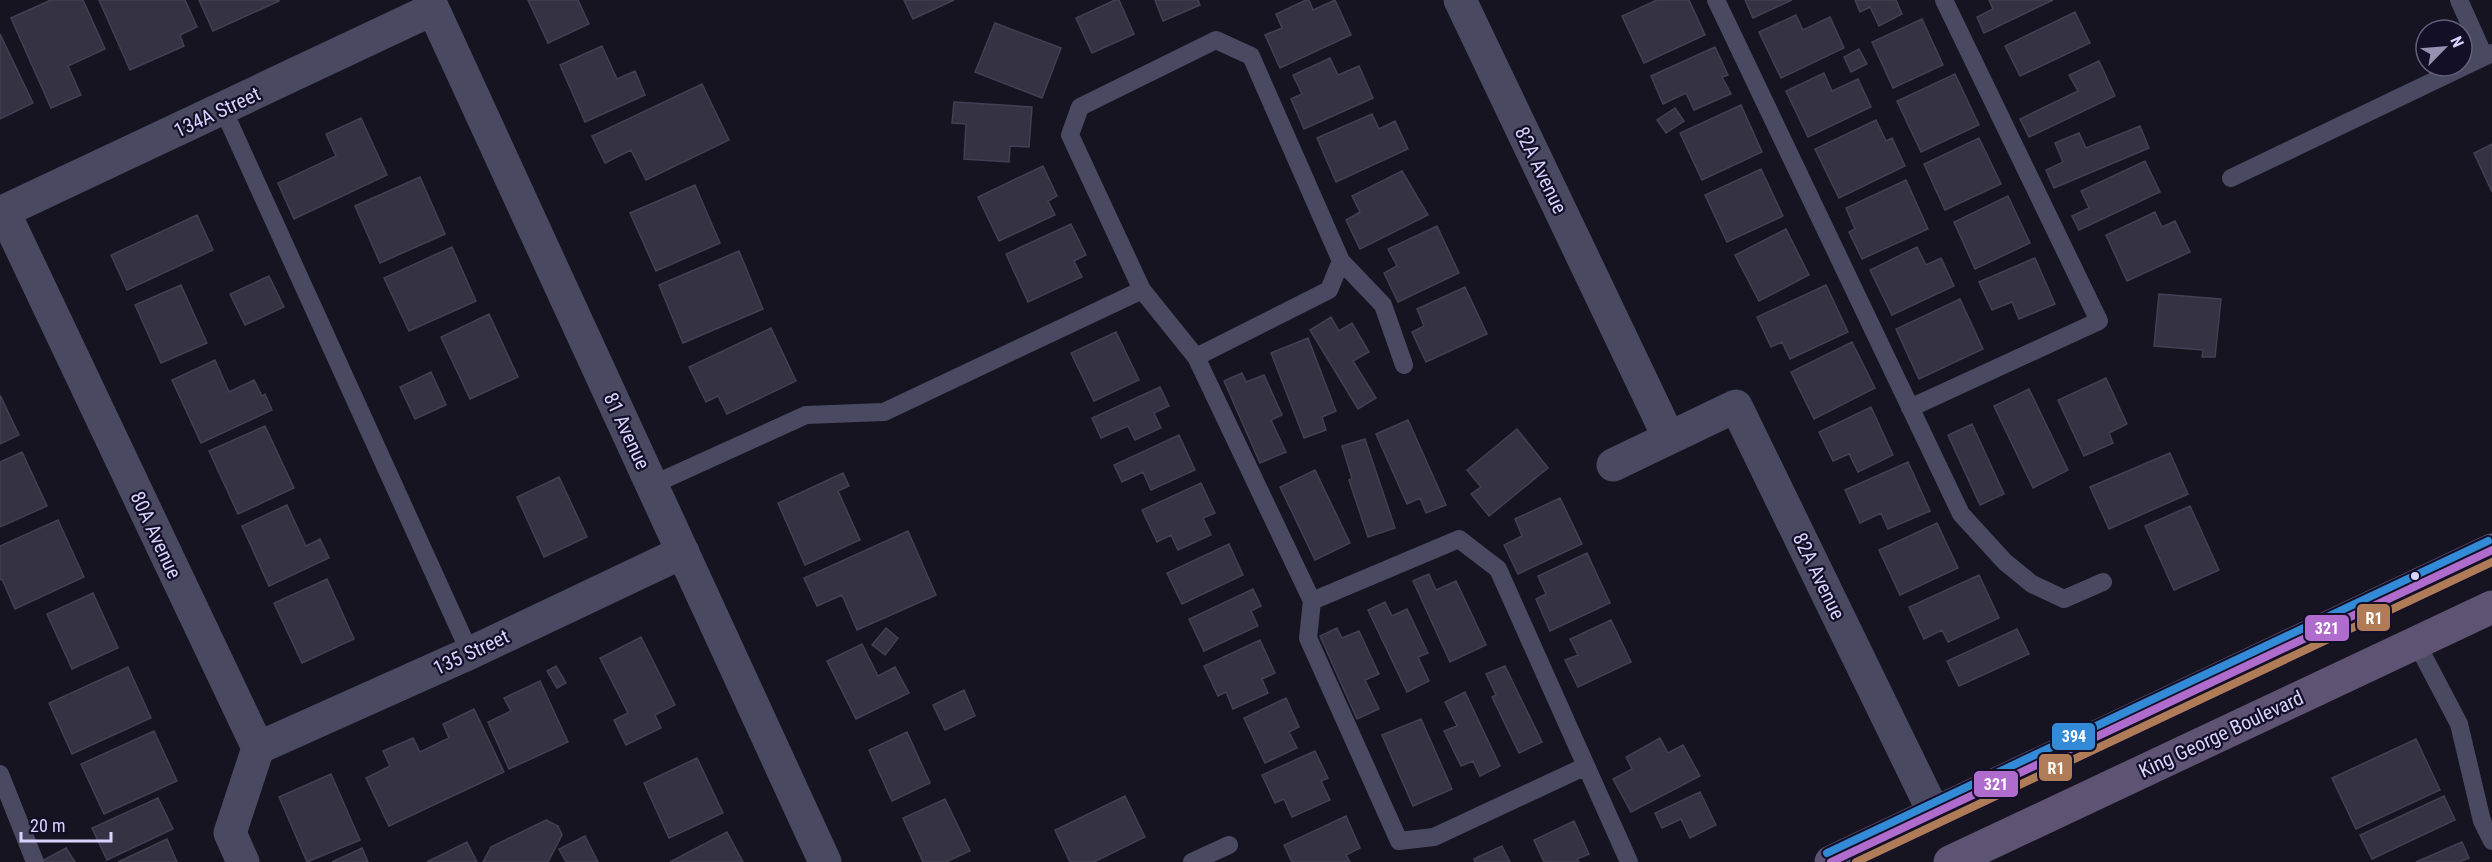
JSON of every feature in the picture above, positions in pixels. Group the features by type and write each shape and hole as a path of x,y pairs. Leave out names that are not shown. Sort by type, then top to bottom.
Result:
{"main road":[{"path":"1831,862 2492,550"},
{"name":"King George Boulevard","path":"1950,862 2492,607"}],"street":[{"name":"82A Avenue","path":"1460,0 1669,438"},
{"name":"134A Street","path":"2,213 223,109 431,5"},
{"name":"81 Avenue","path":"431,5 825,862"},
{"name":"80A Avenue","path":"2,213 258,748"},
{"name":"82A Avenue","path":"1613,465 1736,406 1934,813"},
{"name":"135 Street","path":"258,748 470,653 683,552"},
{"path":"243,862 230,833 258,748"}],"lane":[{"path":"1716,0 1961,514 2004,562 2032,584 2064,599 2103,582"},
{"path":"1910,408 2098,321 1944,0"},
{"path":"2232,178 2488,55 2459,0"},
{"path":"1404,365 1383,305 1341,261 1251,56 1216,40 1080,107 1070,135 1142,290 1196,357 1312,601 1308,638 1399,842 1434,837 1586,766"},
{"path":"223,109 470,653"},
{"path":"1196,357 1329,290 1341,261"},
{"path":"652,485 806,415 884,412 1142,290"},
{"path":"1312,601 1459,539 1498,569 1629,862"},
{"path":"2416,642 2459,724 2482,821 2492,841"},
{"path":"0,774 35,862"},
{"path":"1192,862 1229,845"}],"building":[{"path":"51,0 83,0 105,49 68,66 81,95 51,108 11,18"},
{"path":"99,0 185,0 197,27 180,35 184,46 130,70"},
{"path":"199,0 279,0 279,1 213,31"},
{"path":"528,0 578,0 589,24 548,43"},
{"path":"904,0 954,0 913,19"},
{"path":"1119,0 1134,34 1092,53 1076,18"},
{"path":"1155,0 1198,0 1200,5 1163,21"},
{"path":"1309,0 1313,10 1335,0 1351,35 1280,68 1265,35 1282,28 1276,14"},
{"path":"1657,0 1689,0 1705,35 1644,63 1622,16"},
{"path":"1745,0 1792,0 1753,18"},
{"path":"1855,0 1896,0 1902,14 1879,26 1870,7 1860,12"},
{"path":"1989,0 2053,0 1984,33 1977,17 1993,9"},
{"path":"2075,12 2090,43 2020,76 2005,46"},
{"path":"1796,15 1803,30 1830,17 1844,48 1781,78 1759,32"},
{"path":"1922,19 1943,65 1893,88 1872,42"},
{"path":"995,23 1061,48 1042,98 975,72"},
{"path":"0,34 33,103 0,119"},
{"path":"602,46 617,79 635,71 645,95 585,122 560,65"},
{"path":"1715,47 1728,75 1722,77 1731,94 1694,110 1686,93 1663,104 1651,76"},
{"path":"1859,49 1867,64 1851,72 1844,57"},
{"path":"1330,58 1338,75 1359,66 1373,98 1304,129 1291,99 1302,94 1293,75"},
{"path":"2099,61 2115,96 2029,137 2020,119 2078,91 2069,75"},
{"path":"1824,73 1832,91 1858,79 1871,107 1808,137 1786,91"},
{"path":"1955,74 1979,125 1921,152 1897,101"},
{"path":"702,84 729,140 646,180 631,150 605,163 592,136"},
{"path":"954,102 1032,107 1029,147 1010,146 1009,162 964,159 966,124 952,123"},
{"path":"1741,105 1762,152 1702,180 1680,133"},
{"path":"1675,108 1684,121 1666,133 1657,120"},
{"path":"1372,114 1379,129 1395,121 1408,149 1336,182 1317,138"},
{"path":"361,118 387,175 294,219 278,183 336,156 326,134"},
{"path":"1876,120 1886,141 1892,138 1905,166 1839,198 1815,149"},
{"path":"2140,126 2149,148 2054,188 2046,170 2063,162 2055,143 2079,133 2086,148"},
{"path":"1979,138 2001,184 1945,210 1924,164"},
{"path":"2492,144 2492,192 2474,153"},
{"path":"2145,161 2160,192 2079,230 2072,216 2089,208 2081,191"},
{"path":"1043,166 1057,196 1048,201 1055,215 999,241 978,197"},
{"path":"1761,169 1783,216 1727,242 1705,195"},
{"path":"1402,171 1428,215 1360,249 1346,220 1360,212 1352,196"},
{"path":"420,177 445,234 380,263 355,206"},
{"path":"1906,180 1928,229 1862,259 1849,232 1855,229 1846,208"},
{"path":"695,185 720,243 656,271 630,213"},
{"path":"2008,196 2030,243 1975,269 1954,222"},
{"path":"2155,212 2162,227 2175,221 2190,252 2127,281 2106,235"},
{"path":"197,215 213,250 127,290 111,255"},
{"path":"1071,224 1086,255 1074,261 1082,277 1028,302 1006,254"},
{"path":"1437,226 1459,273 1398,302 1384,273 1397,266 1388,249"},
{"path":"1786,229 1809,275 1759,301 1735,255"},
{"path":"452,247 476,301 409,331 384,278"},
{"path":"1917,247 1926,265 1941,258 1954,286 1892,315 1870,270"},
{"path":"739,251 763,309 683,343 659,285"},
{"path":"2035,258 2055,304 2019,319 2012,302 1992,310 1979,282"},
{"path":"269,276 284,307 245,325 230,294"},
{"path":"181,285 207,343 161,363 135,305"},
{"path":"1826,285 1848,332 1790,359 1782,342 1771,347 1757,317"},
{"path":"1465,287 1487,334 1426,362 1412,332 1424,326 1417,309"},
{"path":"2159,294 2221,299 2215,357 2202,357 2203,350 2154,346"},
{"path":"1960,299 1983,349 1919,379 1896,329"},
{"path":"489,314 518,377 470,399 441,337"},
{"path":"1331,317 1339,331 1352,323 1369,352 1353,361 1376,398 1358,409 1310,330"},
{"path":"771,328 796,381 727,414 718,396 706,402 689,367"},
{"path":"1116,332 1139,380 1094,401 1071,353"},
{"path":"1308,338 1336,411 1322,417 1326,430 1304,438 1271,353"},
{"path":"1852,342 1875,388 1814,419 1791,372"},
{"path":"215,360 229,392 254,380 262,396 265,394 272,410 201,443 172,380"},
{"path":"431,372 446,405 415,419 400,387"},
{"path":"1242,373 1246,382 1264,375 1282,415 1271,420 1286,452 1260,463 1224,381"},
{"path":"2106,378 2127,424 2109,433 2113,443 2084,456 2058,400"},
{"path":"1160,387 1169,406 1154,413 1161,428 1135,440 1128,426 1101,438 1092,418"},
{"path":"2029,389 2068,470 2033,488 1994,406"},
{"path":"0,395 19,435 0,444"},
{"path":"1871,407 1893,455 1858,472 1849,454 1833,461 1819,432"},
{"path":"1408,420 1446,505 1426,513 1420,498 1407,504 1376,434"},
{"path":"1972,424 2004,494 1980,505 1948,435"},
{"path":"265,426 294,488 238,514 209,451"},
{"path":"1517,429 1548,468 1489,516 1471,494 1481,487 1467,470"},
{"path":"1179,435 1195,470 1151,490 1143,472 1122,482 1114,465"},
{"path":"1365,439 1395,528 1368,537 1349,480 1352,478 1342,446"},
{"path":"22,452 47,506 0,527 0,462"},
{"path":"2170,453 2188,494 2109,529 2090,487"},
{"path":"1908,462 1930,511 1888,529 1881,513 1860,523 1845,490"},
{"path":"1315,470 1350,543 1315,560 1280,487"},
{"path":"843,473 849,486 838,491 860,540 805,565 778,503"},
{"path":"559,477 587,537 544,557 517,497"},
{"path":"1201,483 1215,513 1203,518 1211,535 1178,550 1171,535 1157,542 1142,510"},
{"path":"1560,498 1582,544 1518,574 1504,545 1522,536 1515,519"},
{"path":"287,505 306,546 320,539 329,558 269,586 242,526"},
{"path":"2190,506 2219,570 2174,590 2145,526"},
{"path":"58,520 84,577 15,609 2,579 0,580 0,546"},
{"path":"1937,523 1958,568 1900,595 1879,550"},
{"path":"908,531 936,595 857,630 842,595 817,606 804,578"},
{"path":"1229,544 1243,575 1182,604 1167,573"},
{"path":"1587,553 1610,603 1550,631 1536,599 1546,594 1538,576"},
{"path":"1429,574 1436,590 1456,581 1486,645 1450,662 1413,581"},
{"path":"1979,575 1999,618 1948,642 1942,630 1924,639 1909,607"},
{"path":"327,579 354,639 302,663 274,603"},
{"path":"1253,589 1261,606 1251,611 1258,626 1204,651 1189,619"},
{"path":"93,593 118,648 72,669 47,614"},
{"path":"1385,602 1392,616 1407,609 1428,653 1418,657 1429,681 1407,692 1368,610"},
{"path":"1611,620 1631,662 1578,687 1565,660 1578,655 1570,639"},
{"path":"886,628 898,638 885,655 872,645"},
{"path":"1337,628 1342,638 1359,631 1379,674 1365,680 1379,709 1357,719 1320,636"},
{"path":"2017,629 2029,654 1959,686 1947,661"},
{"path":"641,637 675,705 655,715 661,728 626,745 614,720 628,713 600,658"},
{"path":"1260,640 1275,673 1262,679 1268,693 1233,709 1226,692 1218,696 1204,666"},
{"path":"862,644 878,676 895,667 909,693 856,719 827,661"},
{"path":"556,666 566,683 557,688 547,671"},
{"path":"1505,666 1542,742 1519,753 1492,697 1496,695 1486,674"},
{"path":"128,667 151,718 72,754 49,703"},
{"path":"540,681 568,742 509,769 488,722 511,711 504,698"},
{"path":"964,690 975,716 945,730 933,705"},
{"path":"1465,692 1500,766 1480,776 1473,761 1461,766 1444,731 1457,726 1445,702"},
{"path":"1286,698 1299,727 1289,732 1297,748 1265,763 1244,718"},
{"path":"474,709 504,772 389,826 366,778 390,766 383,751 413,738 420,752 449,738 443,724"},
{"path":"1421,719 1452,789 1413,806 1382,735"},
{"path":"154,731 177,781 104,814 81,764"},
{"path":"907,732 930,783 892,801 869,750"},
{"path":"1660,738 1668,753 1683,745 1700,776 1631,812 1613,779 1632,769 1626,757"},
{"path":"2416,739 2440,790 2356,829 2332,778"},
{"path":"1315,751 1328,778 1321,781 1330,800 1292,817 1284,799 1275,803 1262,775"},
{"path":"697,758 723,813 669,838 644,783"},
{"path":"331,774 360,840 307,862 279,797"},
{"path":"1700,792 1716,825 1690,838 1681,819 1662,828 1655,813"},
{"path":"1125,796 1145,837 1094,862 1070,862 1055,830"},
{"path":"2444,796 2455,820 2372,859 2360,835"},
{"path":"158,798 173,829 107,860 92,828"},
{"path":"945,799 970,851 946,862 923,862 903,818"},
{"path":"1346,816 1360,848 1346,855 1350,862 1292,862 1284,845"},
{"path":"546,820 558,826 562,835 548,862 483,862 491,847"},
{"path":"1574,821 1589,854 1577,859 1579,862 1544,862 1534,840"},
{"path":"727,832 743,862 670,862"},
{"path":"585,836 598,862 566,862 559,849"},
{"path":"167,839 177,862 118,862"},
{"path":"467,842 477,862 427,862"},
{"path":"2462,842 2469,858 2459,862 2416,862"},
{"path":"1502,846 1510,862 1475,862 1474,859"},
{"path":"66,848 75,862 42,862 42,861"},
{"path":"362,848 368,862 332,862"}],"transit line":[{"name":"394","path":"1827,853 2488,541"},
{"name":"321","path":"1831,862 2492,550"},
{"name":"R1","path":"1856,862 2492,562"}]}
